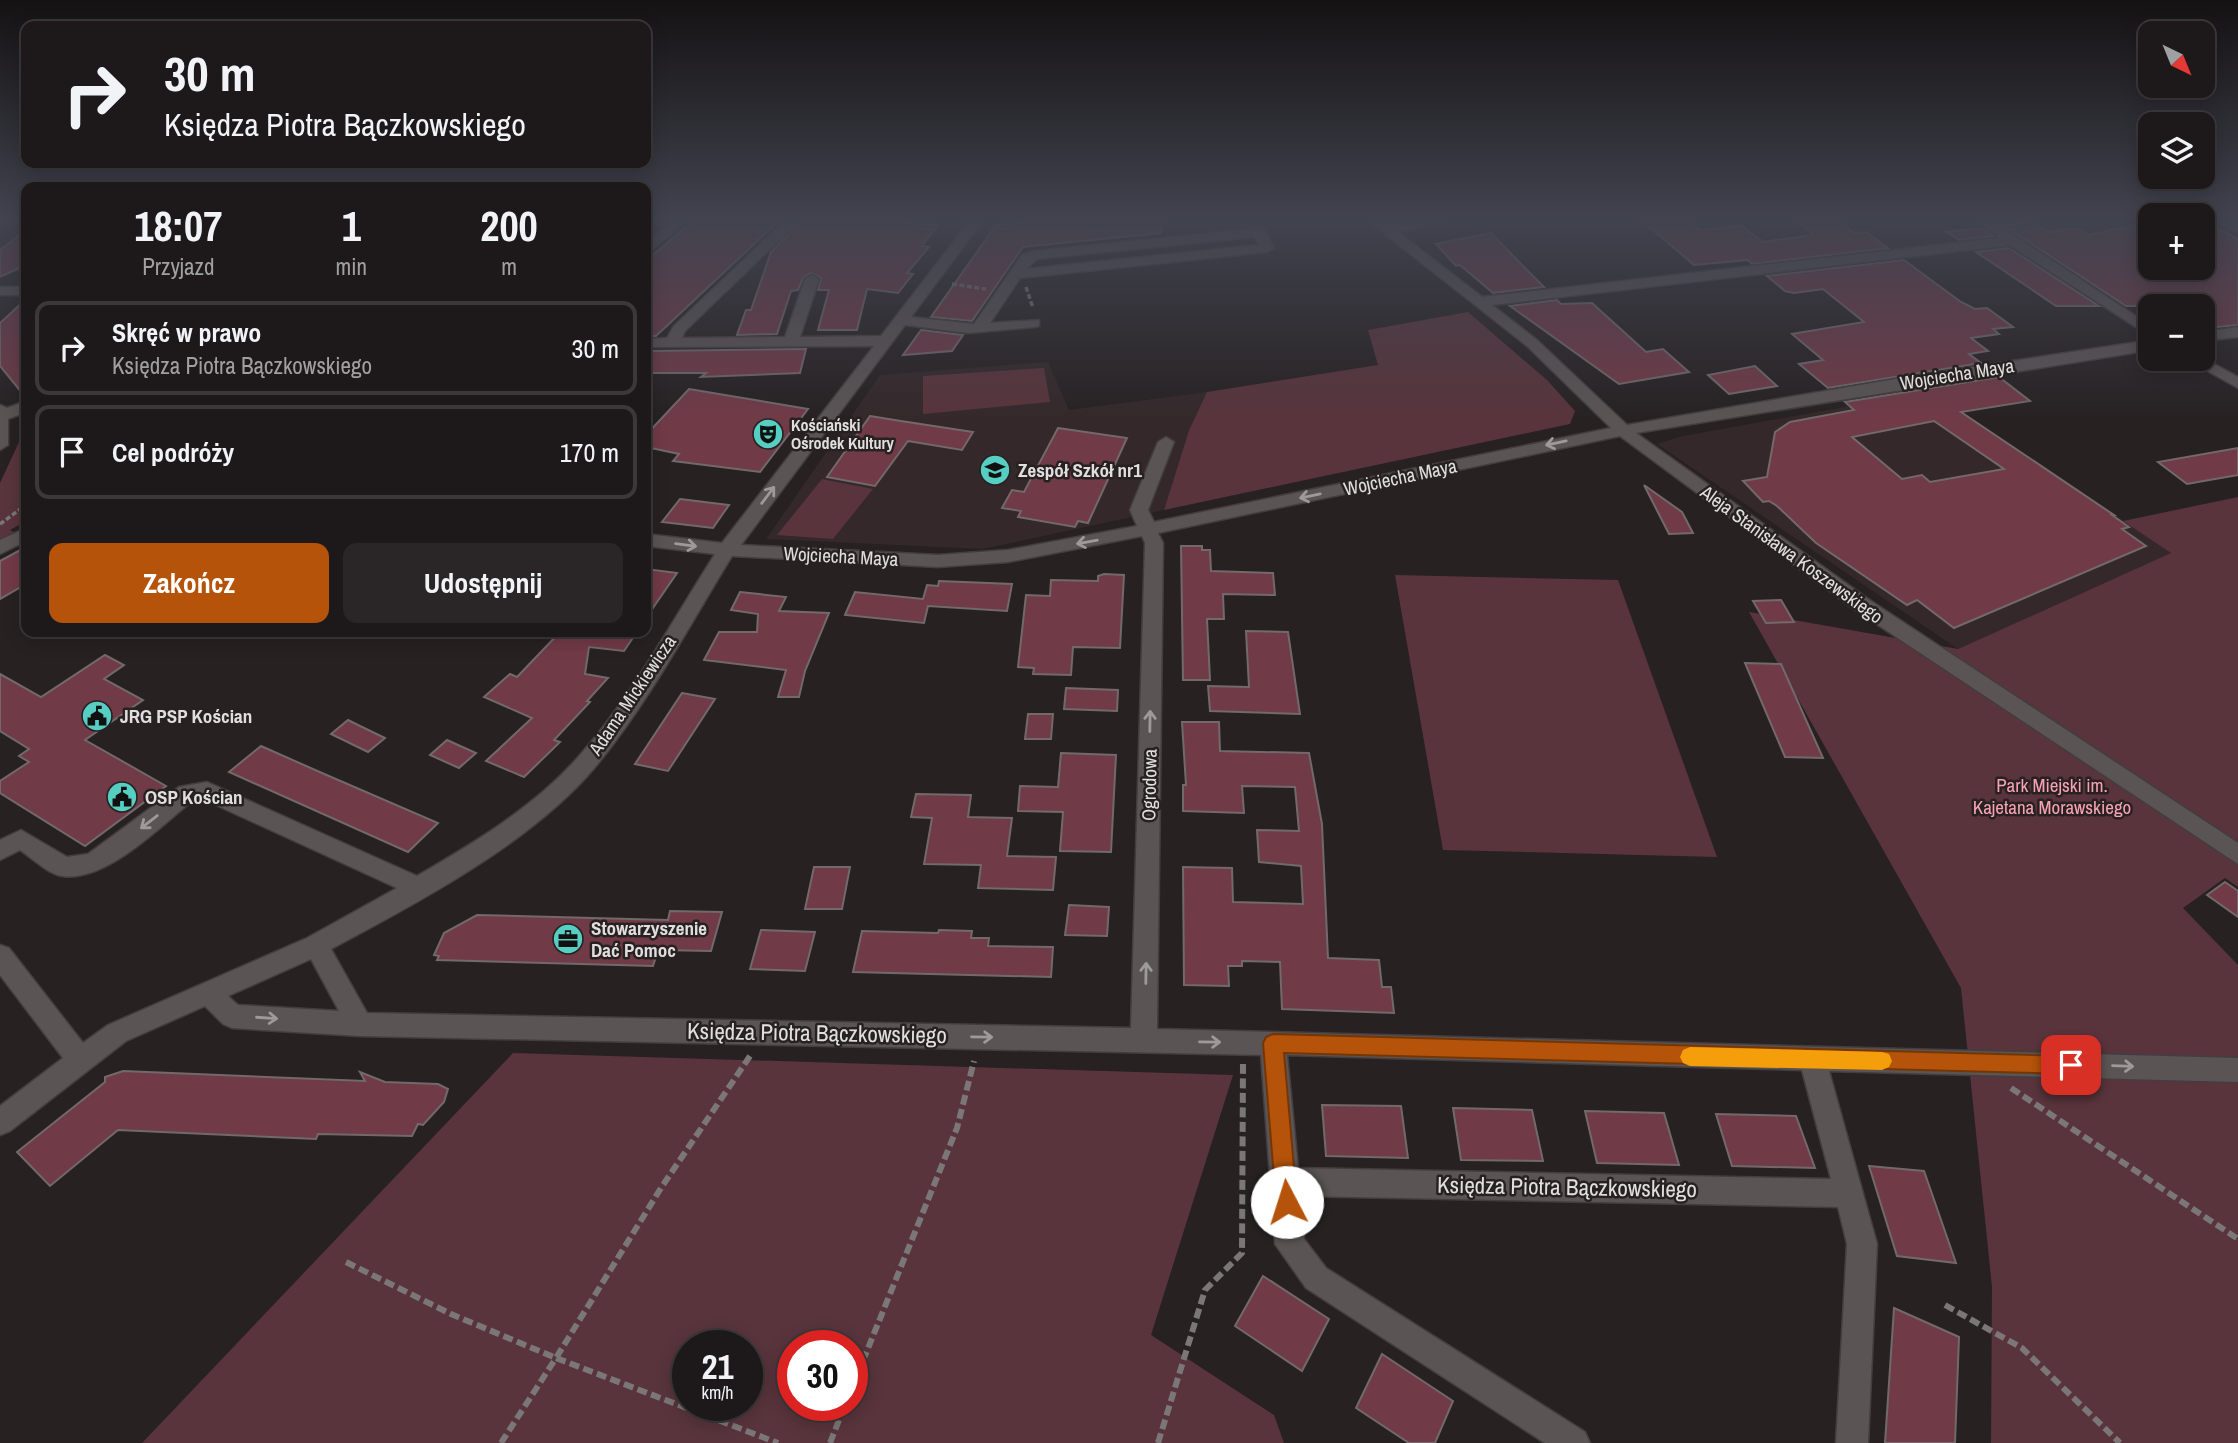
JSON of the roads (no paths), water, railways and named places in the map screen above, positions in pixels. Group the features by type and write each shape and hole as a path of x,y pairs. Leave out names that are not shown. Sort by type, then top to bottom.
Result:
{"street":[{"path":"672,343 679,329 724,286"},
{"path":"791,342 809,286"},
{"name":"Adama Mickiewicza","path":"0,1122 80,1060 138,1021 316,945 420,888 481,850 539,807 587,762 648,679 727,550 927,286"},
{"path":"978,329 1007,286"},
{"name":"Aleja Stanisława Koszewskiego","path":"1459,286 1532,343 1624,431 1861,604 2238,855"},
{"path":"1479,302 1616,286"},
{"path":"2081,286 2138,324"},
{"path":"0,291 21,291"},
{"path":"901,320 978,329 1034,323"},
{"path":"2215,335 2238,332"},
{"path":"651,343 885,341"},
{"name":"Wojciecha Maya","path":"651,541 727,550 970,561 1149,529 1624,431 1907,382 2138,347"},
{"path":"2215,370 2238,383"},
{"path":"0,445 1,414 21,408"},
{"name":"Ogrodowa","path":"1144,1042 1154,543 1139,510 1166,442"},
{"path":"0,548 21,537"},
{"path":"0,851 20,839 64,867 92,863 187,793 206,791 420,888"},
{"path":"316,945 360,1024"},
{"path":"0,956 80,1060"},
{"name":"Księdza Piotra Bączkowskiego","path":"208,992 232,1016 360,1024 1273,1043 2238,1070"},
{"path":"1273,1043 1290,1244 1316,1278 1574,1443"},
{"path":"1813,1060 1862,1244 1852,1443"},
{"name":"Księdza Piotra Bączkowskiego","path":"1285,1182 1848,1194"}],"place":[{"name":"Kościański Ośrodek Kultury","path":"768,434"},
{"name":"Zespół Szkół nr1","path":"995,470"},
{"name":"JRG PSP Kościan","path":"97,716"},
{"name":"OSP Kościan","path":"122,797"},
{"name":"Stowarzyszenie Dać Pomoc","path":"568,939"}],"park label":[{"name":"Park Miejski im. Kajetana Morawskiego","path":"2052,796"}]}
